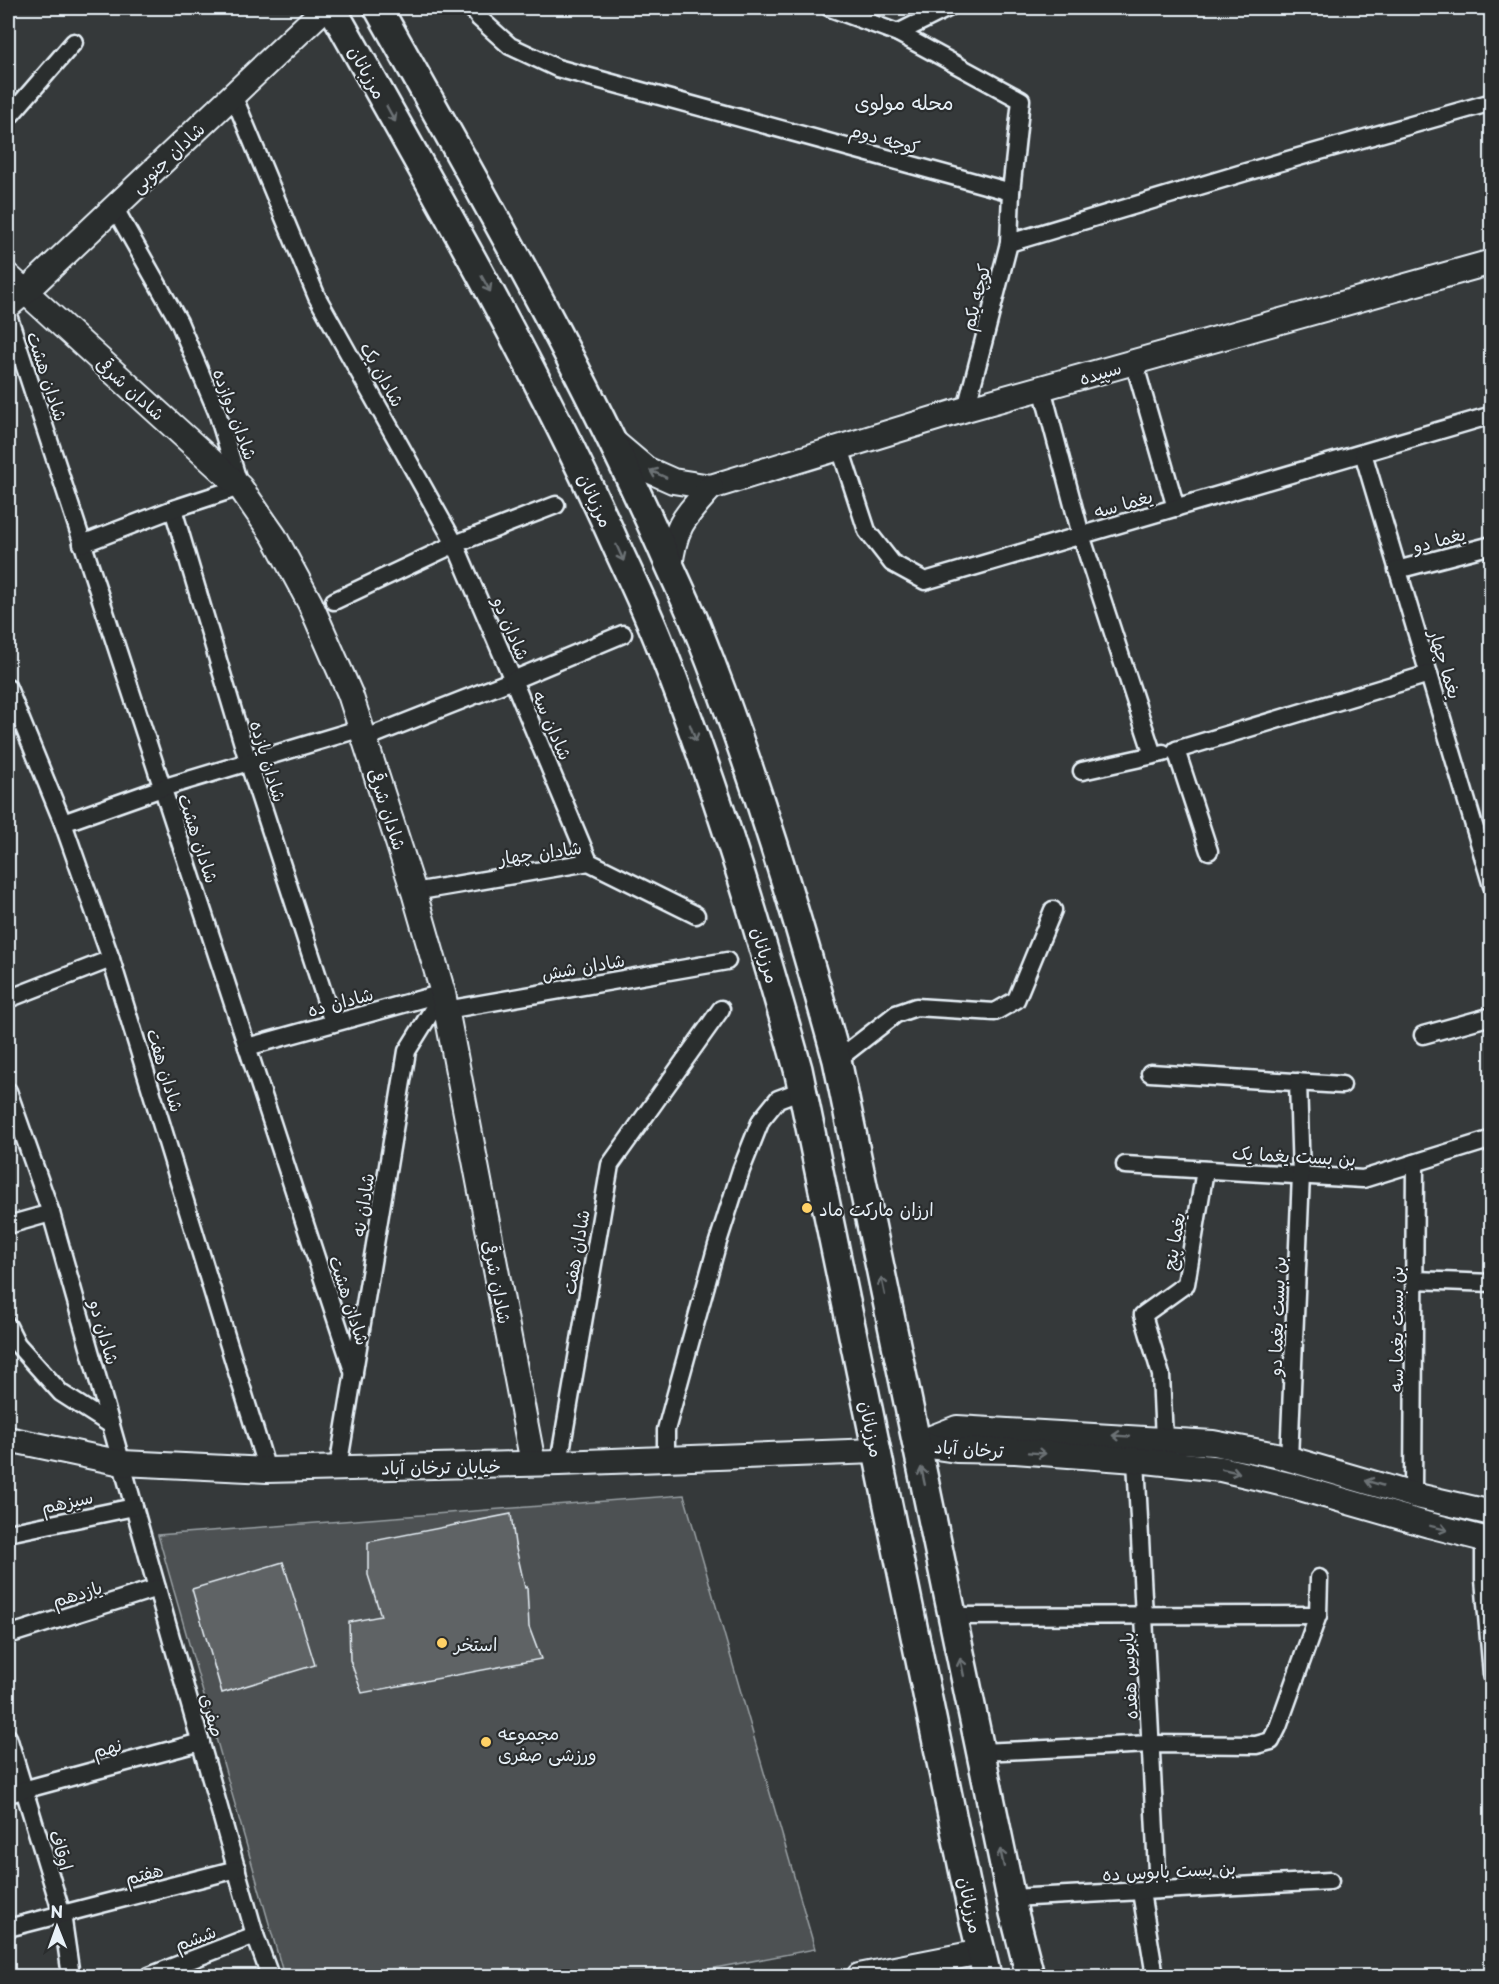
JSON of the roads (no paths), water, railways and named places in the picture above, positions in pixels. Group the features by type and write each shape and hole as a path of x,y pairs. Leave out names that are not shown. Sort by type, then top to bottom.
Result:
{"main road":[{"name":"مرزبانان","path":"332,8 514,335 588,480 661,645 712,783 760,933 802,1090 984,1964"},
{"path":"378,8 550,316 614,442 698,630 750,770 799,922 837,1060 980,1752 1030,1977"},
{"path":"876,1452 916,1444"}],"street":[{"name":"شادان جنوبی","path":"16,299 325,8"},
{"name":"کوچه دوم","path":"472,8 479,18 510,46 557,68 1011,192"},
{"path":"830,8 898,33 1021,100 1011,192"},
{"path":"898,33 948,8"},
{"path":"8,118 74,42"},
{"name":"شادان یک","path":"233,95 317,297 455,544"},
{"path":"1009,243 1491,102"},
{"name":"کوچه یکم","path":"966,409 1009,243 1011,192"},
{"name":"شادان دوازده","path":"82,544 173,509 240,487 217,412 179,322 114,207"},
{"name":"سپیده","path":"614,442 646,469 673,481 711,487 966,409 1491,261"},
{"name":"شادان شرقی","path":"8,276 16,299 240,487 274,536 310,603 350,694 364,733 414,892 445,1001 533,1463"},
{"name":"شادان هشت","path":"8,315 354,1374"},
{"path":"1134,362 1176,508"},
{"path":"1042,388 1081,535 1153,755"},
{"name":"یغما سه","path":"840,448 867,531 892,563 925,581 1491,416"},
{"name":"یغما چهار","path":"1363,453 1491,886"},
{"path":"670,567 673,544 681,522 711,487"},
{"path":"334,601 455,544 556,505"},
{"name":"شادان یازده","path":"173,509 248,761 333,1023"},
{"name":"شادان دو","path":"63,823 248,761 364,733 513,680 455,544"},
{"name":"یغما دو","path":"1397,570 1491,545"},
{"name":"شادان سه","path":"588,862 513,680 622,634"},
{"path":"1082,771 1176,750 1429,674"},
{"name":"شادان هفت","path":"8,688 63,823 111,959 267,1470"},
{"path":"1176,750 1209,851"},
{"name":"شادان چهار","path":"414,892 588,862 696,915"},
{"path":"837,1060 896,1014 916,1007 995,1012 1016,1000 1053,910"},
{"path":"8,999 111,959"},
{"name":"شادان شش","path":"445,1001 727,961"},
{"name":"شادان ده","path":"247,1047 333,1023 445,1001"},
{"name":"شادان نه","path":"338,1468 407,1051 445,1001"},
{"name":"شادان هفت","path":"559,1463 610,1165 721,1009"},
{"path":"1423,1035 1491,1016"},
{"path":"1150,1073 1342,1085"},
{"name":"بن بست یغما دو","path":"1289,1459 1301,1175 1298,1082"},
{"path":"666,1459 666,1430 717,1245 741,1170 761,1120 778,1099 802,1090"},
{"name":"شادان دو","path":"8,1091 51,1213 122,1463"},
{"name":"بن بست یغما یک","path":"1125,1165 1363,1179 1491,1138"},
{"name":"بن بست یغما سه","path":"1413,1495 1415,1163"},
{"name":"یغما پنج","path":"1164,1439 1161,1375 1143,1315 1186,1284 1205,1170"},
{"path":"8,1225 51,1213"},
{"path":"1415,1280 1491,1282"},
{"path":"8,1326 17,1344 61,1393 111,1425"},
{"name":"ترخان آباد","path":"916,1444 957,1428 1213,1443 1289,1459 1413,1495 1491,1513"},
{"name":"خیابان ترخان آباد","path":"8,1439 122,1463 267,1470 876,1452"},
{"name":"ترخان آباد","path":"916,1444 956,1450 1015,1451 1221,1469 1293,1486 1488,1540"},
{"name":"بابوس هفده","path":"1136,1460 1151,1744 1150,1891 1155,1977"},
{"name":"صفری","path":"122,1463 255,1935 270,1977"},
{"name":"سیزهم","path":"8,1533 134,1507"},
{"path":"1488,1540 1484,1579 1491,1675"},
{"path":"980,1752 1151,1744 1256,1745 1271,1741 1318,1615 1319,1578"},
{"name":"یازدهم","path":"8,1635 157,1588"},
{"path":"952,1616 1318,1615"},
{"name":"اوقاف","path":"8,1737 16,1792 62,1914 71,1977"},
{"name":"نهم","path":"16,1792 201,1742"},
{"name":"هفتم","path":"8,1928 237,1869"},
{"name":"بن بست بابوس ده","path":"1011,1898 1330,1881"},
{"name":"ششم","path":"149,1977 255,1935"},
{"path":"859,1977 984,1964"}],"place":[{"name":"ارزان مارکت ماد","path":"807,1208"},
{"name":"استخر","path":"442,1643"},
{"name":"مجموعه ورزشی صفری","path":"486,1742"}],"district":[{"name":"محله مولوی","path":"904,102"}]}
